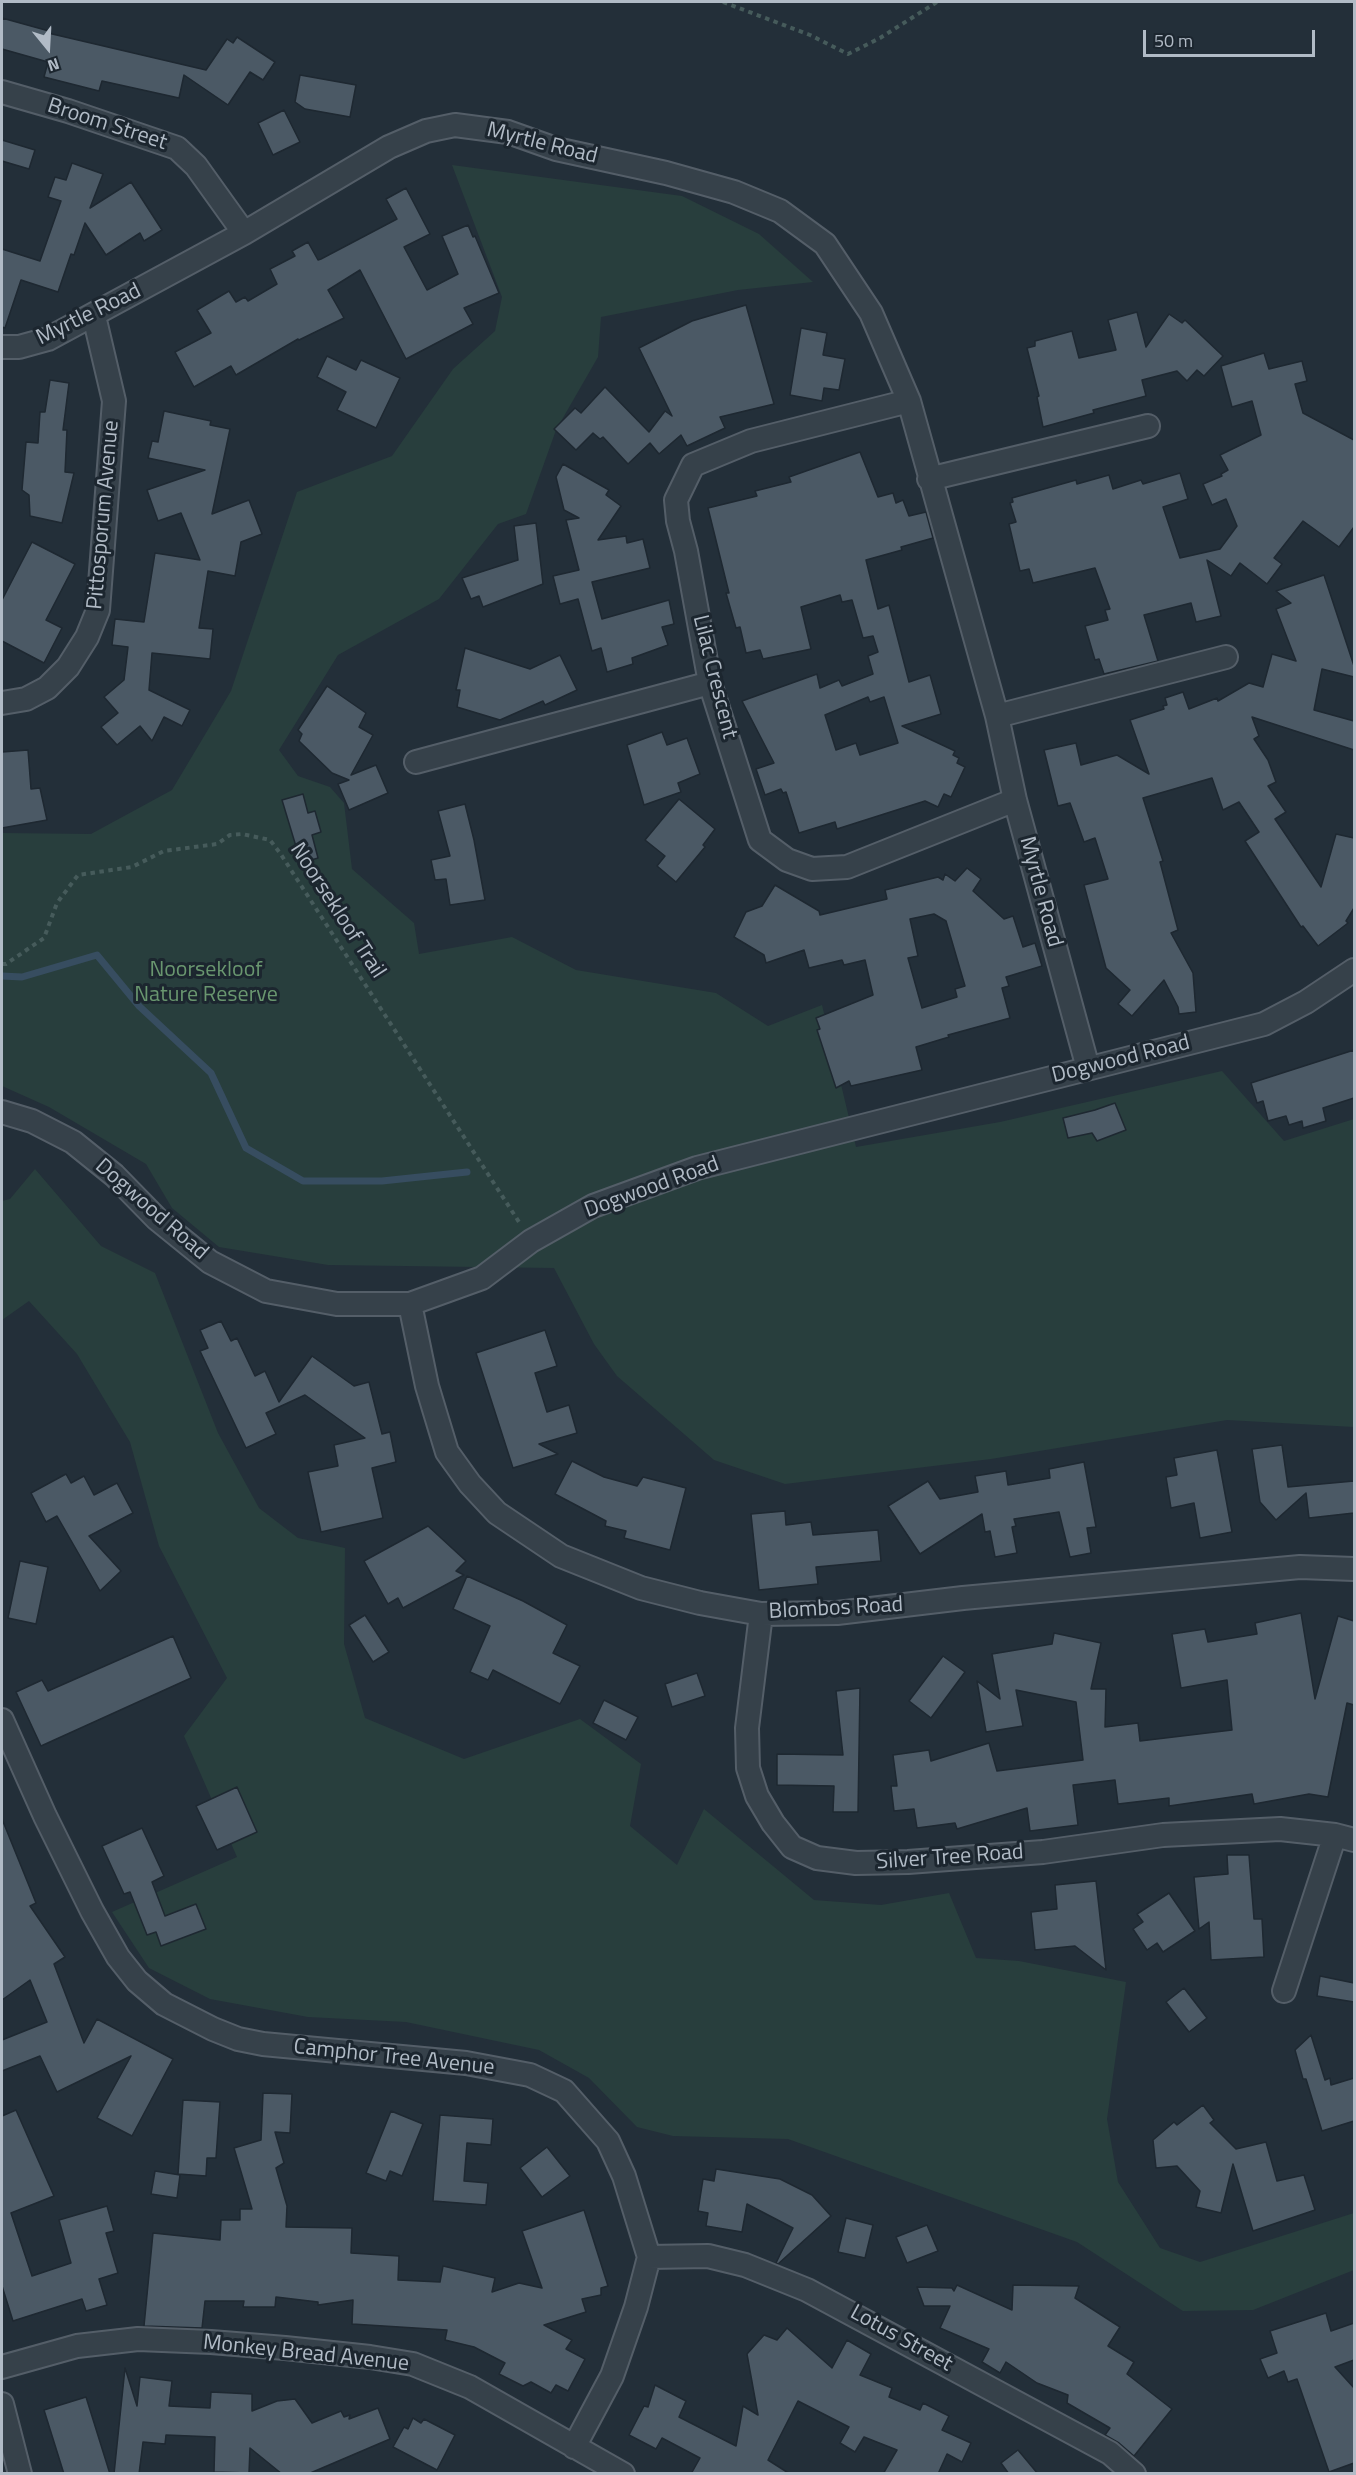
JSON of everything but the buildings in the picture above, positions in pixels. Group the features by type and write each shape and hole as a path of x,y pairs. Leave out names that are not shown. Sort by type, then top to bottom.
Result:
{"street":[{"name":"Broom Street","path":"2,92 68,111 177,148 196,166 244,233"},
{"name":"Myrtle Road","path":"2,347 19,347 48,339 244,233 389,147 426,131 455,125 508,132 556,149 666,173 734,192 780,211 825,244 871,313 909,401 997,716 1015,800 1088,1068"},
{"name":"Pittosporum Avenue","path":"2,703 26,699 47,688 68,667 87,637 98,610 114,401 94,316"},
{"name":"Lilac Crescent","path":"909,401 751,441 693,465 676,500 710,683 760,840 787,860 812,869 847,867 1015,800"},
{"path":"929,479 1148,426"},
{"path":"997,716 1226,657"},
{"path":"416,762 710,683"},
{"name":"Dogwood Road","path":"2,1112 32,1121 73,1142 114,1175 157,1219 210,1262 266,1291 337,1304 410,1304 482,1278 531,1241 592,1206 697,1168 1264,1024 1306,1002 1354,970"},
{"name":"Blombos Road","path":"410,1304 427,1386 447,1452 470,1484 497,1513 561,1556 641,1588 700,1603 761,1614 837,1613 963,1598 1300,1567 1354,1569"},
{"name":"Silver Tree Road","path":"761,1614 747,1728 748,1768 757,1796 773,1823 792,1847 817,1858 856,1863 908,1862 1043,1852 1163,1835 1280,1828 1345,1837"},
{"name":"Camphor Tree Avenue","path":"2,1720 45,1816 92,1911 118,1957 137,1981 164,2004 238,2039 263,2044 466,2063 530,2075 564,2091 608,2141 624,2176 649,2257"},
{"path":"1284,1991 1345,1837"},
{"name":"Lotus Street","path":"649,2257 708,2256 745,2265 807,2290 1110,2453 1134,2474"},
{"path":"574,2447 612,2376 636,2307 649,2257"},
{"name":"Monkey Bread Avenue","path":"2,2367 77,2346 138,2339 211,2342 370,2357 413,2364 470,2387 623,2474"},
{"path":"2,2404 20,2474"}],"path":[{"path":"723,2 810,35 848,54 880,38 936,2"},
{"name":"Noorsekloof Trail","path":"2,964 6,964 44,938 57,903 78,875 132,867 164,851 217,844 230,836 242,834 270,840 531,1241"}],"green space":[{"name":"Noorsekloof Nature Reserve","path":"452,165 682,196 759,234 813,282 738,290 601,317 598,357 556,430 526,514 498,524 439,599 338,655 279,750 298,776 330,787 344,803 352,869 414,923 419,954 512,937 576,970 716,993 768,1026 822,1005 856,1147 1000,1122 1222,1071 1284,1141 1354,1119 1354,1427 1227,1420 991,1459 785,1484 714,1460 617,1376 594,1344 554,1268 328,1265 219,1247 172,1208 146,1164 49,1107 2,1086 2,833 91,834 172,790 231,691 297,492 392,456 453,369 495,331 502,297"},
{"path":"35,1169 101,1246 155,1273 218,1433 259,1508 298,1538 345,1548 344,1644 365,1718 464,1759 580,1719 641,1764 630,1826 677,1865 704,1809 814,1900 881,1905 949,1893 976,1958 1019,1961 1126,1982 1107,2119 1118,2182 1160,2248 1200,2262 1354,2213 1354,2270 1253,2310 1183,2311 1077,2242 788,2139 673,2136 637,2127 589,2078 539,2050 406,2022 308,2017 210,1999 149,1968 112,1912 237,1857 184,1736 227,1678 159,1546 130,1442 77,1354 29,1301 2,1320 2,1201 10,1199"}],"waterway":[{"path":"2,976 22,977 97,955 139,1006 211,1073 246,1148 303,1181 382,1181 467,1172"}]}
